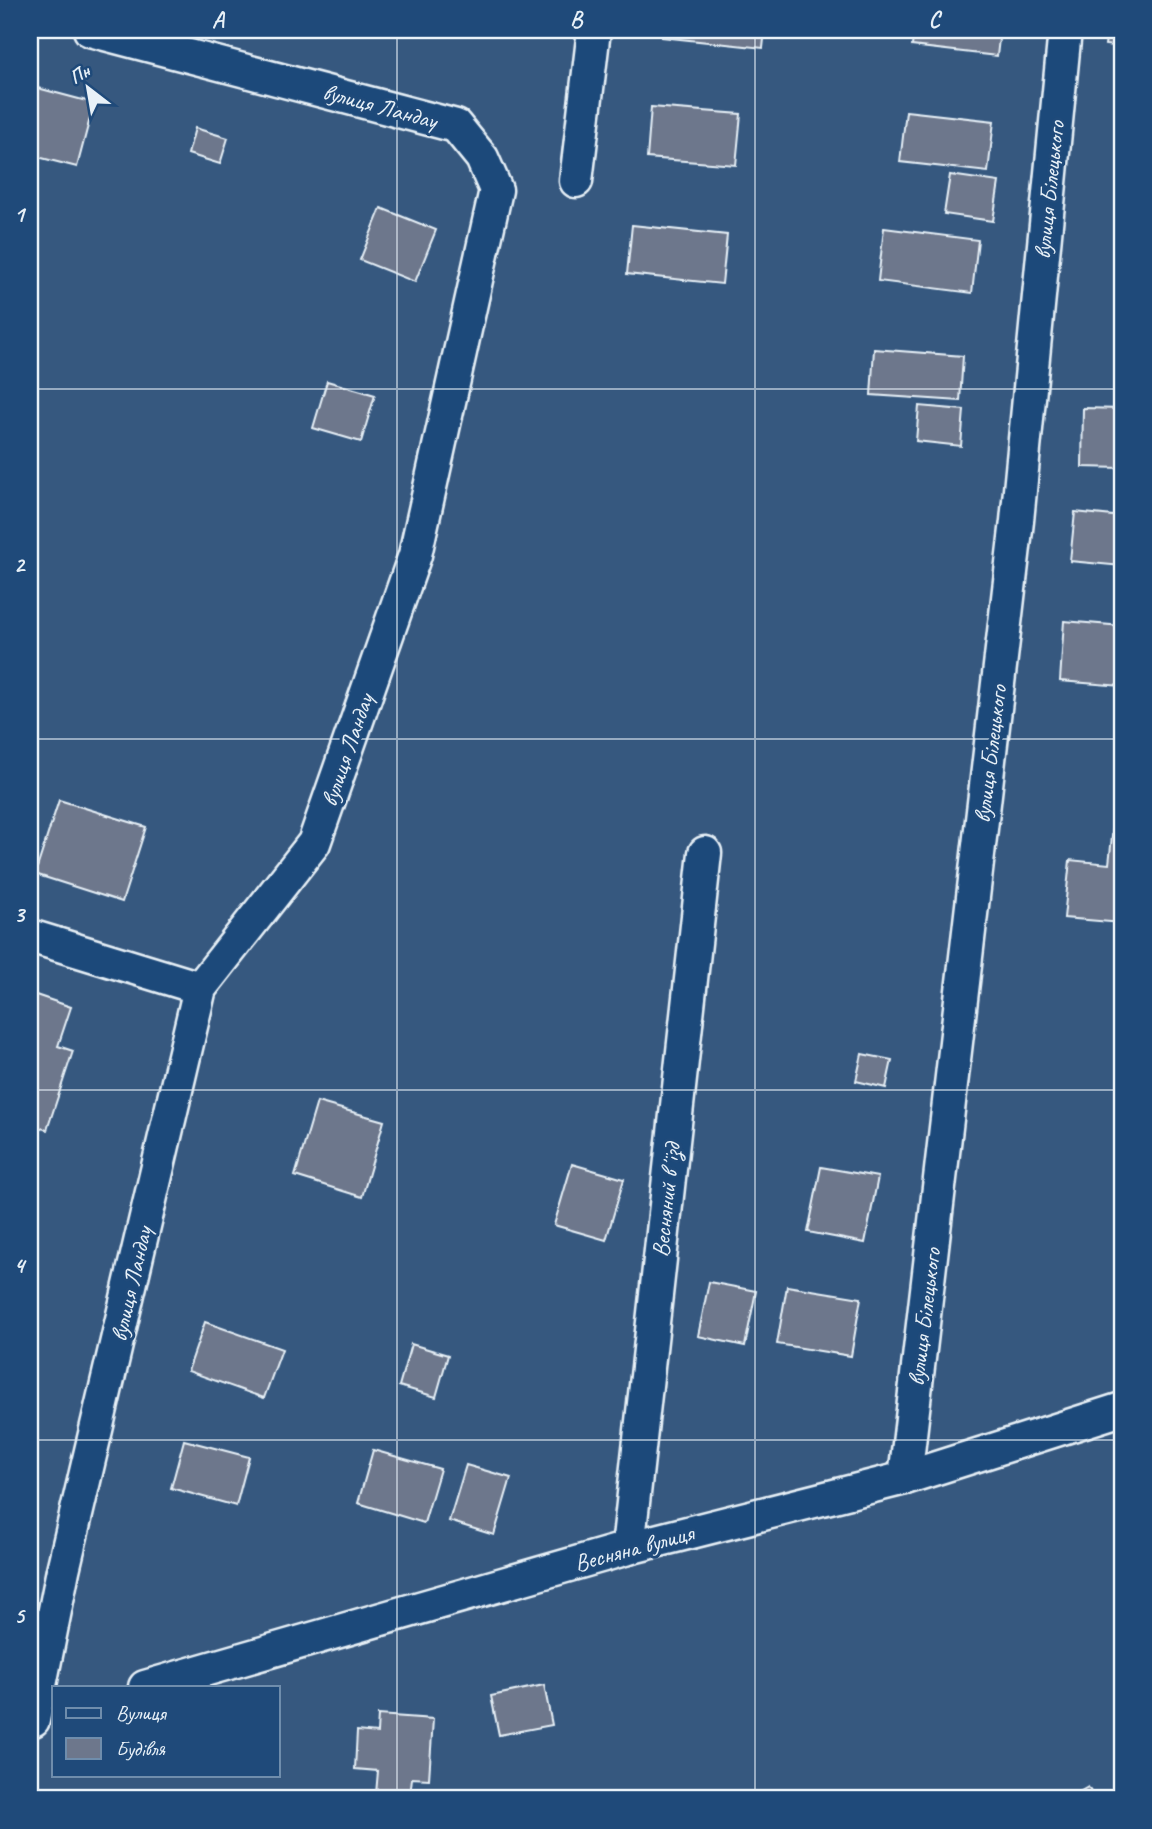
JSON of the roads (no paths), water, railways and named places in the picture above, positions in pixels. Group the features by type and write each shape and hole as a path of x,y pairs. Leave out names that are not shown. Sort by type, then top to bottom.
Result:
{"street":[{"name":"вулиця Ландау","path":"39,1718 63,1570 200,988 314,843 415,555 496,190 482,158 456,126 90,30"},
{"path":"576,181 594,30"},
{"name":"вулиця Білецького","path":"905,1478 1017,521 1065,30"},
{"name":"Весняний вʼїзд","path":"628,1548 705,853"},
{"path":"30,936 200,988"},
{"name":"Весняна вулиця","path":"148,1686 628,1548 905,1478 1122,1409"}]}
